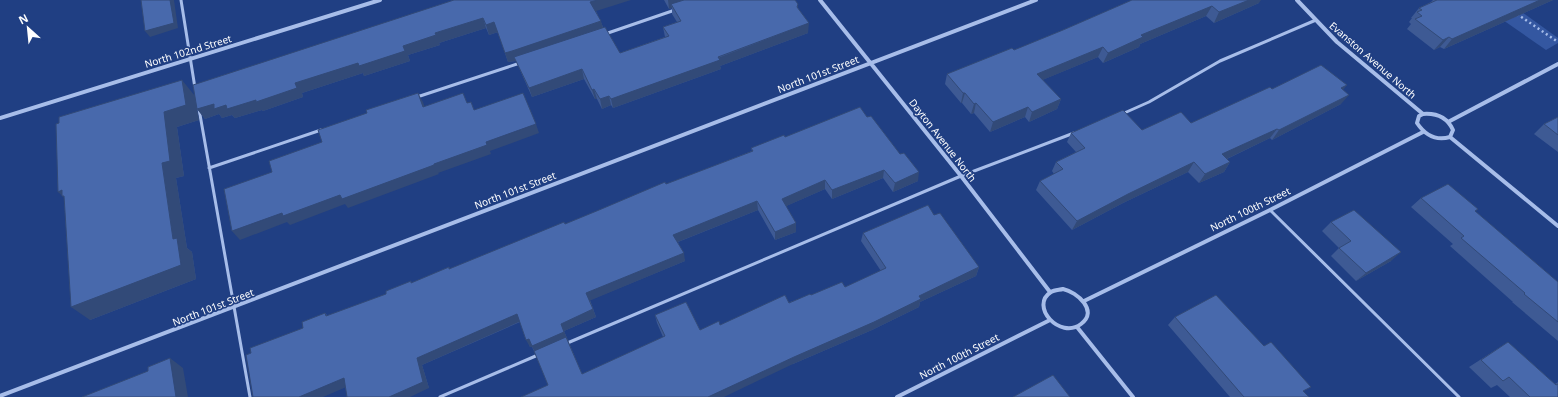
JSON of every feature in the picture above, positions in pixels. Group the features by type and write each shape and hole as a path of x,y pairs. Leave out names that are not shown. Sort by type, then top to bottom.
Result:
{"street":[{"name":"North 102nd Street","path":"0,118 380,0"},
{"name":"Dayton Avenue North","path":"820,0 961,176 1050,292"},
{"name":"North 101st Street","path":"0,396 870,62 1036,0"},
{"name":"Evanston Avenue North","path":"1297,0 1337,42 1423,114"},
{"path":"1448,122 1558,64"},
{"path":"1423,114 1438,115 1448,122 1453,130 1450,137 1440,139 1423,132 1417,123 1419,116 1423,114"},
{"name":"North 100th Street","path":"1084,301 1270,210 1423,132"},
{"path":"1450,137 1558,226"},
{"path":"1063,289 1077,294 1084,301 1088,313 1082,323 1077,326 1063,328 1050,320 1046,314 1043,302 1045,297 1050,292 1063,289"},
{"name":"North 100th Street","path":"897,397 1050,320"},
{"path":"1077,326 1133,397"}],"lane":[{"path":"181,0 196,90"},
{"path":"599,36 682,8"},
{"path":"1115,117 1149,102 1220,61 1316,20"},
{"path":"412,99 524,61"},
{"path":"198,106 250,397"},
{"path":"209,168 322,130"},
{"path":"557,347 961,176 1079,131"},
{"path":"1270,210 1459,397"},
{"path":"440,397 542,354"}],"path":[{"path":"1515,13 1558,42"}],"shaded area":[{"path":"1474,0 1505,0 1558,38 1558,43 1546,50"}],"building":[{"path":"141,0 170,0 174,23 145,31"},
{"path":"454,0 598,0 590,2 601,21 505,53 494,22 486,25 483,18 435,33 436,35 403,46 405,51 359,66 358,63 295,83 297,88 256,102 256,100 227,109 226,105 214,109 214,104 197,109 193,85"},
{"path":"684,0 795,0 798,4 797,7 809,23 718,57 720,60 611,99 609,96 600,99 594,89 592,90 582,69 529,88 514,57 605,27 620,53 669,36 663,27 681,21 671,4"},
{"path":"1132,0 1249,0 1219,12 1212,6 1141,35 1143,37 1108,53 1103,47 1037,74 1061,99 1032,112 1028,107 993,122 976,103 974,104 965,93 963,93 947,74 1012,48 1014,50"},
{"path":"1437,0 1540,0 1452,39 1449,37 1443,40 1415,19 1422,16 1417,12 1422,10 1419,8"},
{"path":"1321,65 1347,85 1341,88 1349,95 1279,130 1277,129 1222,154 1230,162 1205,174 1194,162 1077,221 1040,181 1063,169 1056,162 1085,148 1071,133 1123,110 1142,130 1181,112 1191,123 1270,87 1272,89"},
{"path":"182,80 186,105 164,112 170,161 162,163 173,239 177,238 181,265 71,307 64,196 62,196 62,190 58,192 56,124 59,123 59,117"},
{"path":"418,93 423,107 463,93 467,103 471,102 474,110 523,93 536,124 486,142 487,145 342,199 340,195 283,216 282,213 232,231 224,189 272,172 269,161 322,142 318,130 367,113 366,110"},
{"path":"860,107 867,117 871,116 900,154 904,153 919,172 895,183 884,170 832,190 825,180 782,199 796,223 775,232 757,201 673,235 684,253 586,293 593,309 561,324 564,332 532,346 529,339 526,340 517,314 417,358 423,382 389,397 347,397 344,378 299,397 253,397 246,355 251,353 250,348 303,328 302,322 325,313 326,316 386,294 386,291 411,281 411,283 449,267 449,269 564,222 565,224 665,182 666,184 753,151 751,148 784,135 785,137"},
{"path":"1558,117 1558,135 1544,124"},
{"path":"1448,184 1478,209 1475,211 1558,282 1558,322 1461,238 1464,236 1421,198"},
{"path":"928,205 934,215 940,213 979,267 919,296 921,299 874,322 708,397 521,397 548,385 534,351 566,337 582,374 665,336 655,315 686,302 700,330 719,321 720,325 785,295 789,303 842,282 845,287 886,268 863,233"},
{"path":"1354,210 1401,252 1366,273 1339,248 1351,241 1331,222"},
{"path":"1216,295 1264,346 1271,342 1311,387 1303,391 1309,397 1244,397 1175,317"},
{"path":"1508,342 1556,385 1558,384 1558,397 1530,397 1509,377 1503,381 1481,360"},
{"path":"170,358 176,397 82,397 148,371 148,367"},
{"path":"1053,375 1070,397 1013,397"}]}
